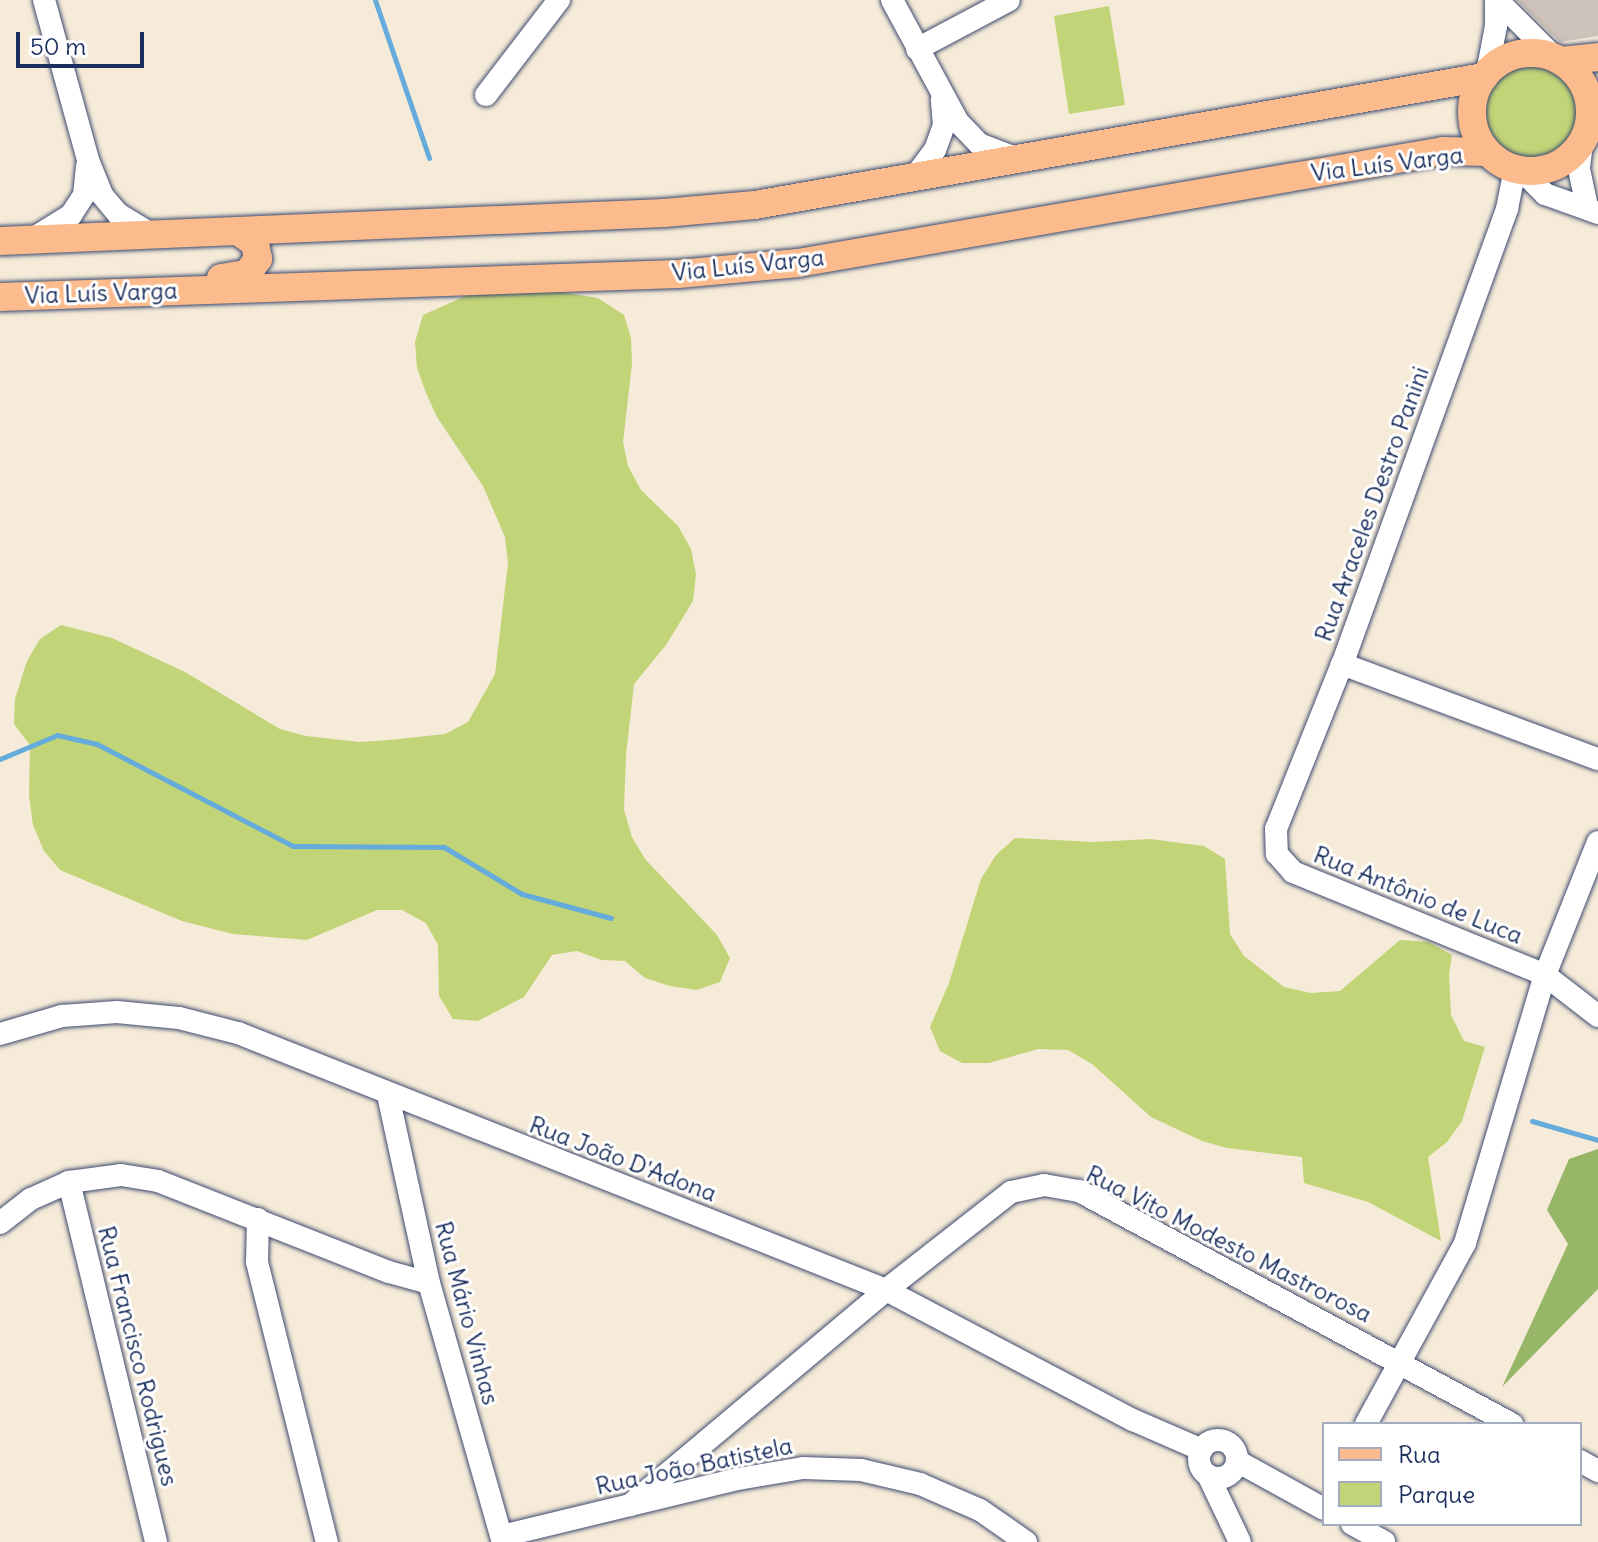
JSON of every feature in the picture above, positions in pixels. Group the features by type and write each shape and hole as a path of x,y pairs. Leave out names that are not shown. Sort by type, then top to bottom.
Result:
{"main road":[{"path":"1558,60 1583,84 1590,107 1589,134 1566,160 1545,170 1518,170 1487,152 1477,135 1472,115 1475,95 1485,75 1501,61 1519,54 1537,53 1558,60 1598,57"},
{"path":"0,241 680,211 755,205 1485,75"},
{"name":"Via Luís Varga","path":"0,297 678,274 798,263 1443,151 1487,152"},
{"path":"119,292 140,281 239,278 247,274 254,268 258,252 250,237 238,231"}],"street":[{"path":"44,0 88,160 102,195 118,214 151,234"},
{"path":"486,95 559,0"},
{"path":"892,0 958,122 979,144 1015,158"},
{"path":"917,49 1009,0"},
{"path":"1497,0 1558,60"},
{"path":"1485,75 1496,26 1497,0"},
{"path":"916,175 935,150 944,125 941,95"},
{"path":"1589,134 1579,169 1592,210"},
{"path":"32,239 71,215 84,195 88,160"},
{"path":"1518,170 1545,194 1592,210"},
{"name":"Rua Araceles Destro Panini","path":"1277,854 1276,829 1342,664 1507,209 1518,170"},
{"path":"1342,664 1598,759"},
{"path":"1367,1422 1465,1243 1545,975 1598,842"},
{"name":"Rua Antônio de Luca","path":"1277,854 1293,872 1545,975 1598,1016"},
{"name":"Rua João D'Adona","path":"0,1034 76,1015 117,1012 179,1018 238,1033 886,1290 1133,1420 1202,1450"},
{"name":"Rua Mário Vinhas","path":"388,1095 429,1283 502,1539"},
{"path":"0,1223 31,1199 69,1182 121,1175 158,1181 389,1272 429,1283"},
{"name":"Rua Francisco Rodrigues","path":"69,1182 156,1542"},
{"name":"Rua Vito Modesto Mastrorosa","path":"630,1505 886,1290 1011,1192 1044,1185 1079,1191 1508,1422"},
{"path":"258,1219 257,1262 327,1542"},
{"path":"1240,1542 1200,1461 1202,1450 1212,1442 1224,1441 1234,1449 1237,1461 1322,1504"},
{"path":"1208,1475 1226,1476 1237,1461"},
{"name":"Rua João Batistela","path":"502,1539 738,1479 803,1468 861,1470 920,1484 980,1510 1026,1542"},
{"path":"1356,1526 1384,1542"}],"shaded area":[{"path":"1517,0 1598,0 1598,36 1560,42"}],"green space":[{"path":"1109,6 1125,105 1069,114 1054,16"},
{"path":"1531,64 1549,68 1565,78 1575,94 1579,112 1575,130 1565,146 1549,156 1531,160 1513,156 1497,146 1487,130 1483,112 1487,94 1497,78 1513,68"},
{"path":"547,290 598,298 624,315 631,338 632,364 623,442 628,466 641,490 678,526 691,549 696,574 693,601 666,645 634,684 624,810 632,837 645,859 717,935 730,958 720,982 697,990 670,986 645,978 625,961 602,960 577,951 552,955 524,997 478,1021 453,1019 439,996 438,945 426,923 402,910 377,910 307,940 233,934 182,921 60,870 44,851 33,825 29,796 30,745 14,724 15,699 27,661 40,639 61,625 112,638 185,672 280,729 306,736 360,742 390,740 445,734 468,722 495,674 508,563 505,537 483,486 437,417 417,368 415,342 423,315 470,294"},
{"path":"1015,838 1094,842 1150,839 1204,846 1225,859 1230,934 1244,956 1284,987 1311,993 1340,991 1400,940 1428,942 1452,955 1449,974 1451,1015 1464,1041 1485,1047 1462,1121 1447,1142 1428,1157 1441,1241 1368,1202 1304,1183 1302,1157 1227,1148 1202,1141 1151,1117 1092,1064 1068,1050 1038,1049 989,1063 962,1063 940,1051 930,1027 949,983 981,879 996,855"},
{"path":"1598,1149 1598,1289 1502,1387 1568,1244 1547,1210 1569,1159"}],"waterway":[{"path":"375,0 429,158"},
{"path":"0,759 57,735 97,744 293,846 444,847 522,894 611,918"},
{"path":"1532,1121 1598,1140"}]}
